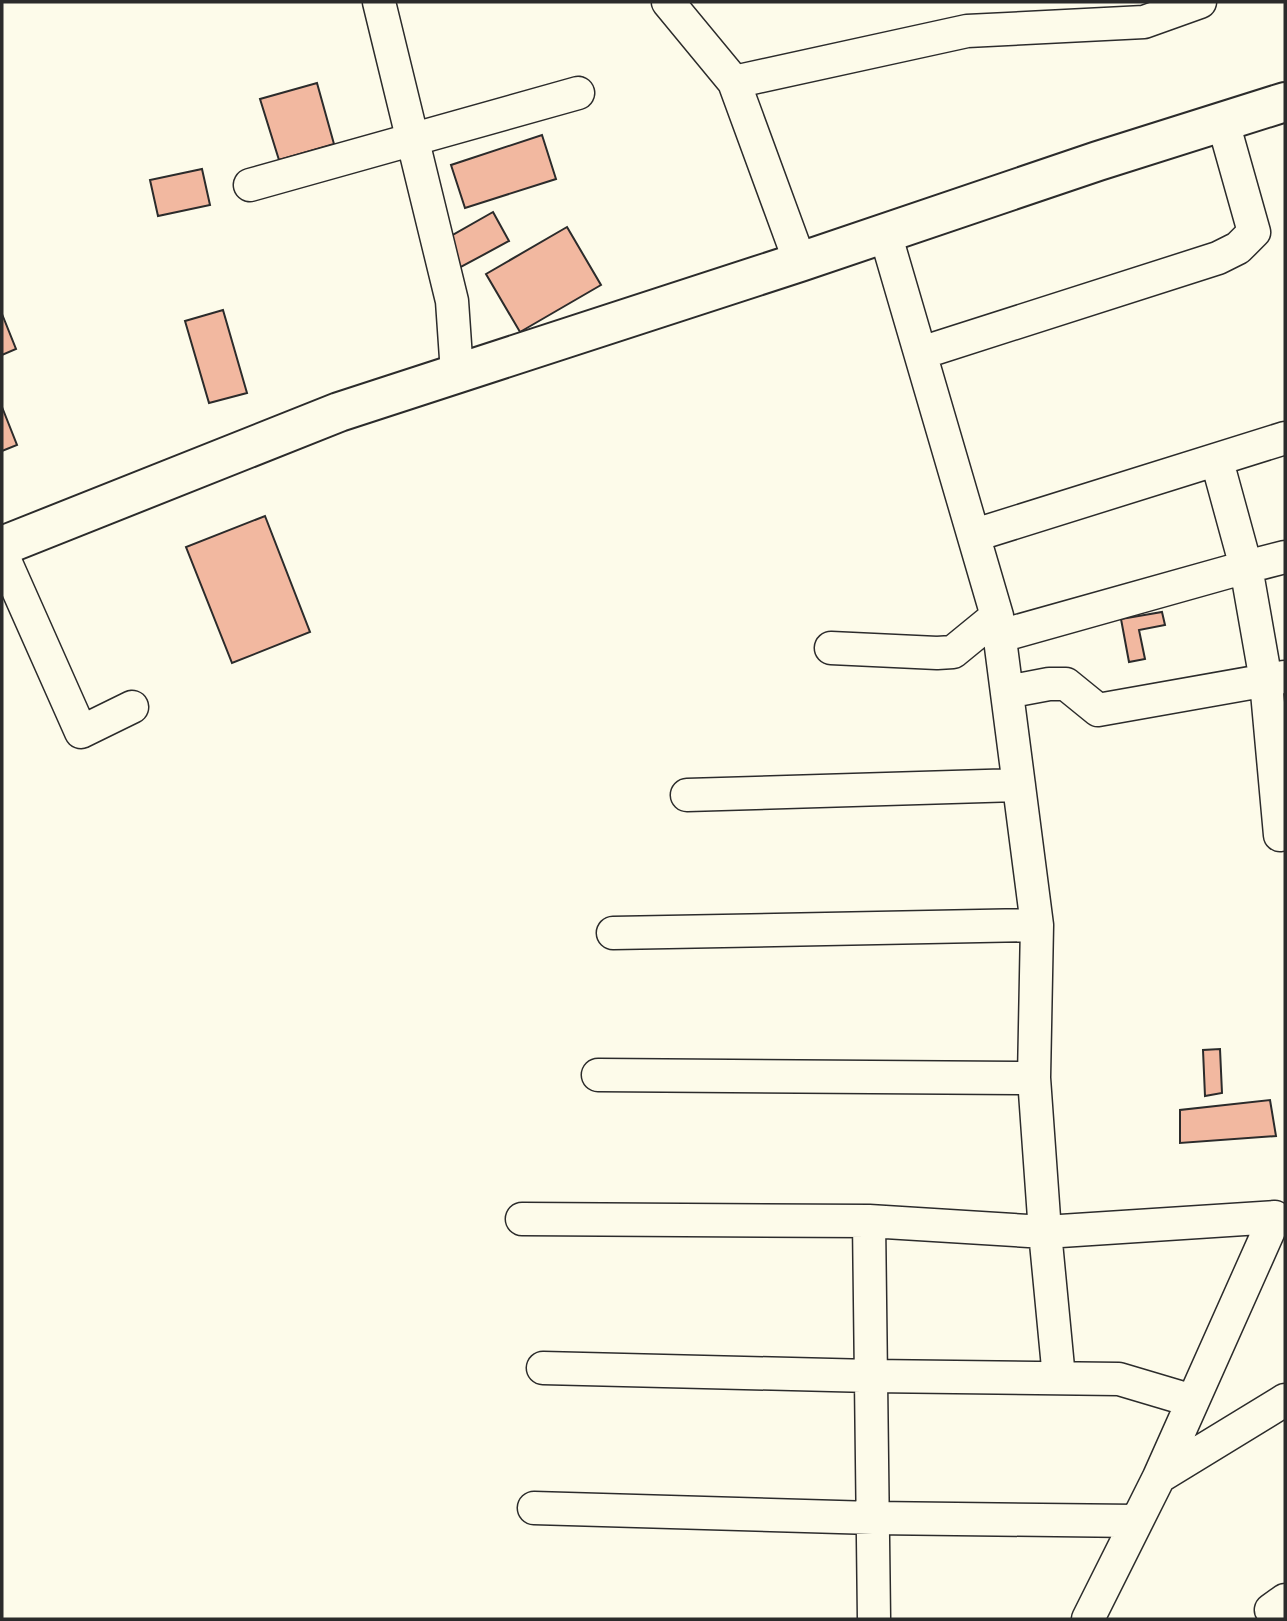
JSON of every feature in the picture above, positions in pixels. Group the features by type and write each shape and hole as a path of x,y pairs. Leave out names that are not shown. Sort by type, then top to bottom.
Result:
{"main road":[{"path":"2,546 339,412 1285,102"}],"street":[{"path":"379,2 452,301 457,373"},
{"path":"668,2 734,82 800,262"},
{"path":"734,82 967,31 1144,22 1200,2"},
{"path":"250,185 578,93"},
{"path":"921,353 1218,258 1237,248 1254,232 1223,122"},
{"path":"885,233 975,535 999,626 1037,925 1034,1079 1059,1378"},
{"path":"975,535 1285,438"},
{"path":"1217,461 1275,679 1279,835"},
{"path":"2,555 81,732 132,706"},
{"path":"831,648 953,652 999,626 1285,557"},
{"path":"1007,692 1049,684 1066,684 1098,710 1275,679"},
{"path":"687,795 1020,785"},
{"path":"613,933 1037,925"},
{"path":"598,1075 1034,1079"},
{"path":"522,1219 869,1221 1045,1232 1275,1217 1159,1477 1088,1619"},
{"path":"869,1221 874,1619"},
{"path":"543,1368 1119,1379 1193,1401"},
{"path":"1159,1477 1285,1400"},
{"path":"534,1508 873,1518 1137,1521"}],"building":[{"path":"317,83 334,144 279,160 260,99"},
{"path":"542,135 556,179 465,208 451,165"},
{"path":"202,169 210,205 158,216 150,180"},
{"path":"493,212 509,241 459,268 444,240"},
{"path":"567,227 601,285 520,332 486,274"},
{"path":"223,310 247,393 209,403 185,321"},
{"path":"2,314 16,349 2,355"},
{"path":"2,407 17,445 2,451"},
{"path":"265,516 310,632 232,663 186,547"},
{"path":"1162,612 1165,625 1139,630 1145,659 1129,662 1121,619"},
{"path":"1220,1049 1222,1093 1205,1096 1203,1050"},
{"path":"1270,1100 1276,1136 1180,1143 1180,1110"}]}
